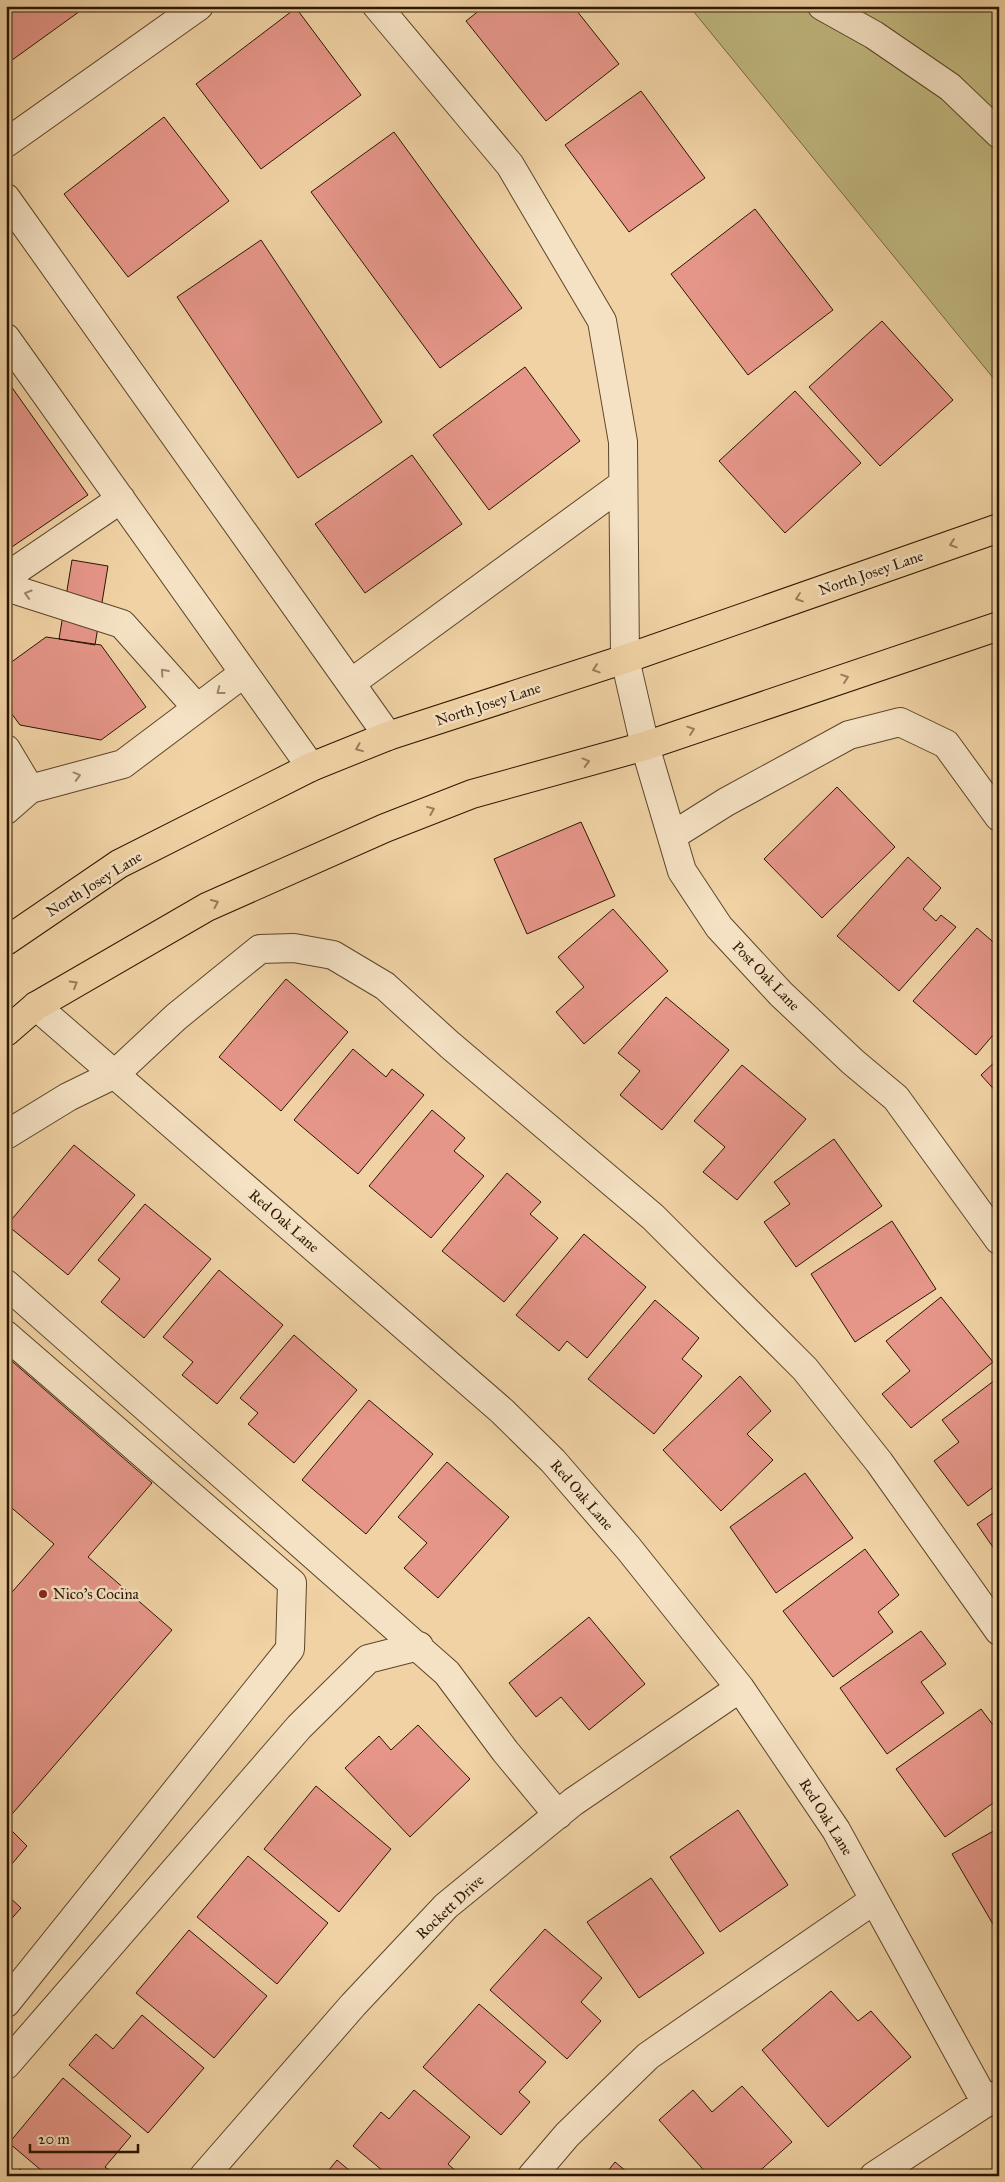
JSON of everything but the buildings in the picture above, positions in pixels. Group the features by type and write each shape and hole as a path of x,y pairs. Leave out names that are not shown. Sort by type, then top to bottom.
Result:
{"main road":[{"name":"North Josey Lane","path":"6,941 120,864 311,767 388,736 625,659 999,528"},
{"path":"6,1032 36,1006 207,906 386,828 472,794 645,746 999,626"}],"street":[{"path":"6,143 200,6"},
{"name":"Post Oak Lane","path":"377,6 510,165 602,321 623,442 625,659 645,746 682,871 720,927 781,994 853,1062 896,1098 999,1240"},
{"path":"822,6 874,35 950,87 999,134"},
{"path":"6,198 388,736"},
{"path":"6,338 311,767"},
{"path":"351,683 623,484"},
{"path":"6,577 121,499"},
{"path":"6,587 122,624 197,708"},
{"path":"6,810 30,789 123,764 244,673"},
{"path":"672,836 726,802 850,735 900,722 946,744 999,817"},
{"path":"6,749 30,789"},
{"path":"6,1135 68,1097 114,1074 176,1017 260,949 294,948 333,955 385,986 450,1045 653,1216 805,1369 879,1462 999,1631"},
{"name":"Red Oak Lane","path":"36,1006 508,1417 553,1461 622,1541 740,1688 836,1830 874,1900 992,2099"},
{"path":"6,1284 447,1673 505,1751 558,1814"},
{"path":"6,1335 292,1583 290,1649 6,2003"},
{"path":"6,2065 299,1727 368,1659 418,1646"},
{"name":"Rockett Drive","path":"204,2176 353,2005 446,1906 573,1802 740,1688"},
{"path":"532,2176 567,2135 648,2056 874,1900"},
{"path":"874,2176 992,2099"}],"shaded area":[{"path":"689,6 999,6 999,385"}],"place":[{"name":"Nico's Cocina","path":"43,1594"}]}
